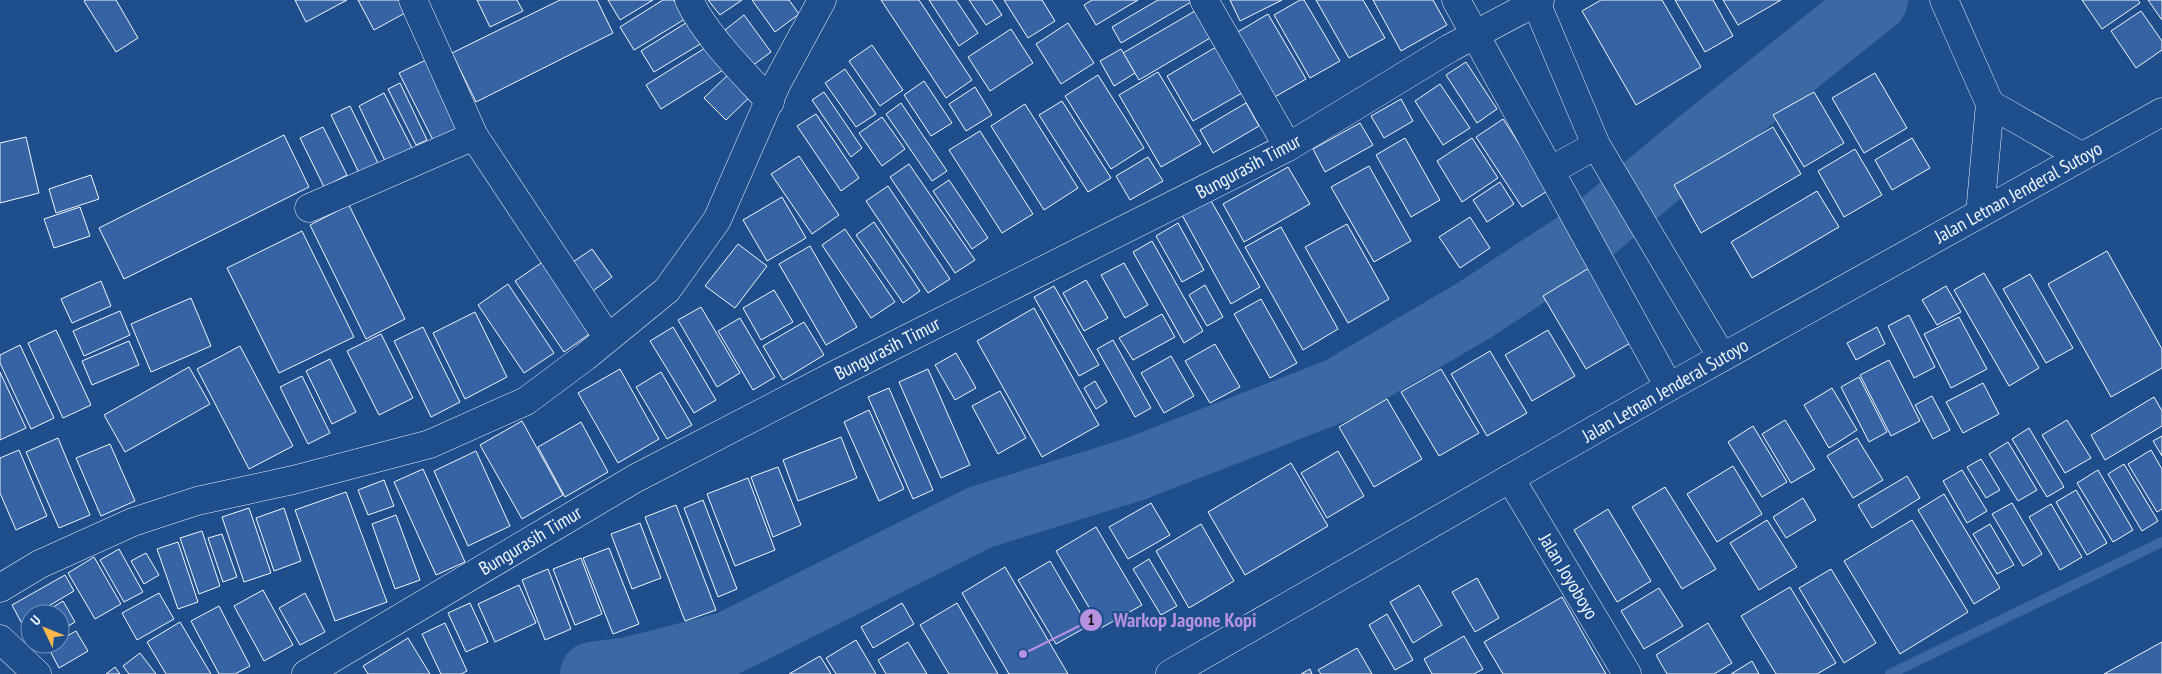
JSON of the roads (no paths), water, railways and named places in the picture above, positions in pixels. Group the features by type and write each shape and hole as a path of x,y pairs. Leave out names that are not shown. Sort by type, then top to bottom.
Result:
{"main road":[{"path":"412,0 474,136 608,338"},
{"path":"689,0 694,12 770,102"},
{"path":"0,588 40,564 142,519 197,501 293,480 430,444 526,401 667,290 717,220 777,84 822,0"},
{"path":"1204,0 1288,147"},
{"path":"1456,0 1669,387"},
{"path":"1537,1 1596,145 1722,357"},
{"name":"Bungurasih Timur","path":"306,674 636,478 833,376 1288,147 1441,53 1537,1"},
{"path":"1948,8 1990,104 1980,213"},
{"path":"1990,104 2081,156"},
{"name":"Jalan Letnan Jenderal Sutoyo","path":"1170,674 1669,387 2162,112"},
{"path":"309,208 474,136"},
{"path":"1550,171 1596,145"},
{"name":"Jalan Joyoboyo","path":"1510,478 1627,674"},
{"path":"0,638 37,674"}],"waterway":[{"path":"592,674 629,669 727,644 981,517 1135,469 1338,390 1473,311 1581,240 1701,140 1876,0"},
{"path":"1890,674 2162,542"}],"place":[{"name":"Warkop Jagone Kopi","path":"1023,654"}]}
